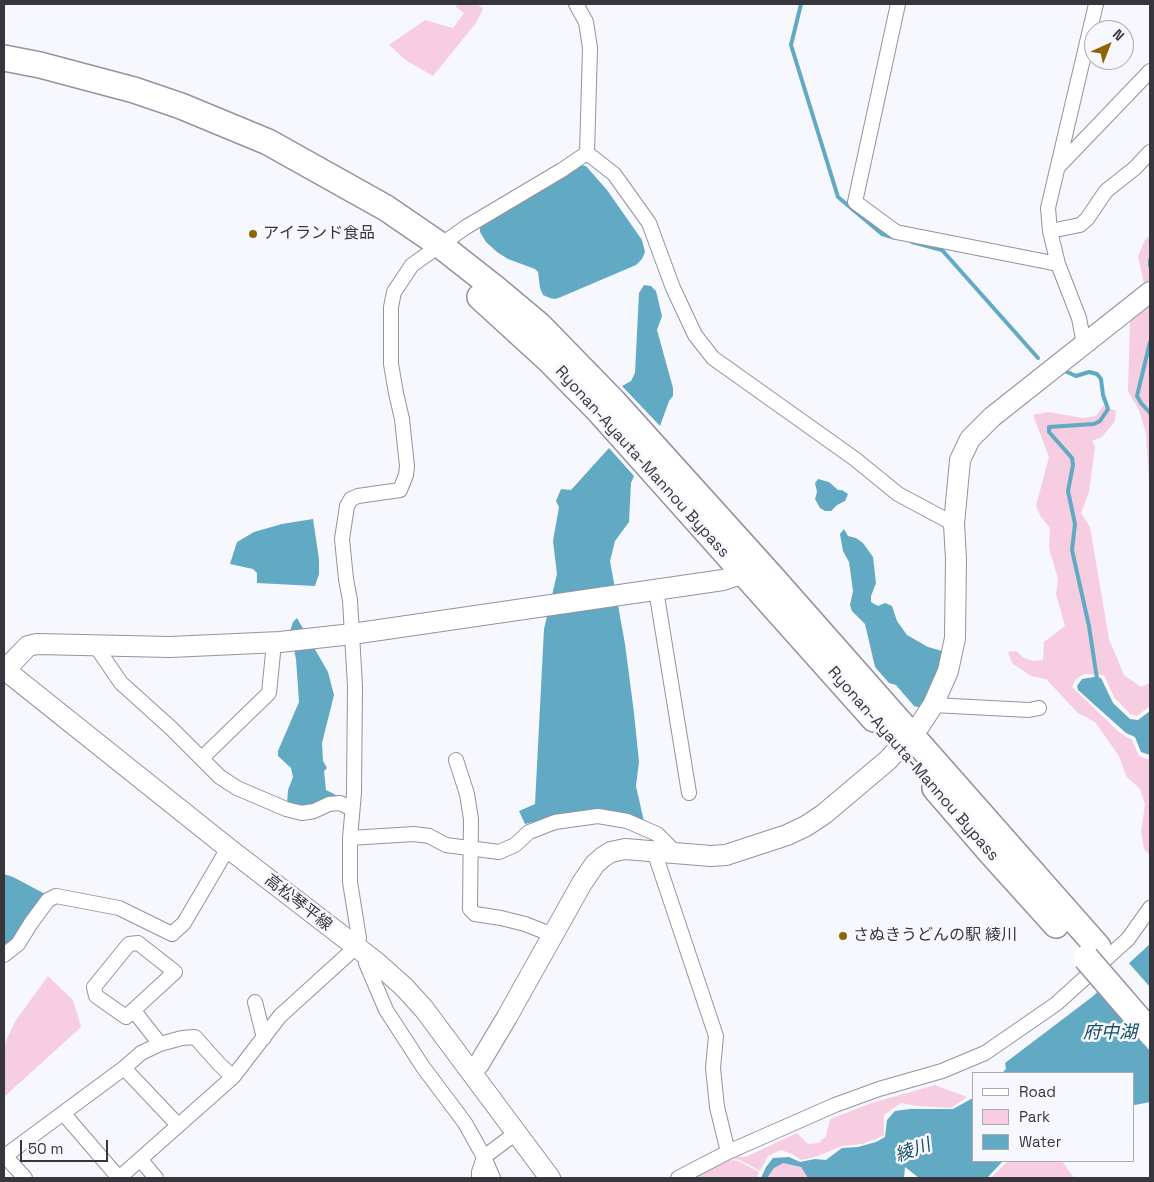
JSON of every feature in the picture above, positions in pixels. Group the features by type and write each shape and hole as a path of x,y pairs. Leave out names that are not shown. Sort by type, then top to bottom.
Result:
{"highway":[{"name":"Ryonan-Ayauta-Mannou Bypass","path":"4,58 134,90 182,106 268,142 386,208 433,250"},
{"name":"Ryonan-Ayauta-Mannou Bypass","path":"4,75 97,96 175,121 217,137 282,168 433,250 540,325 614,402 751,568 1092,953 1150,1032"},
{"name":"Ryonan-Ayauta-Mannou Bypass","path":"1092,953 1150,1006"}],"street":[{"path":"576,4 586,22 590,48 587,153"},
{"path":"898,4 855,202 896,232 1058,264"},
{"path":"1084,344 1079,318 1058,264 1050,231 1048,208 1096,4"},
{"path":"1058,168 1150,71"},
{"path":"1050,231 1080,225 1087,219 1106,191 1135,168 1150,152"},
{"path":"493,1178 484,1156 465,1123 407,1044 386,1010 361,951 350,882 350,838 354,793 355,686 350,600 342,539 347,506 351,499 358,496 400,490 406,475 407,466 402,419 391,364 391,307 394,292 412,265 466,227 587,153"},
{"path":"587,153 614,174 649,223 673,288 691,327 713,358 855,459 898,494 954,524"},
{"path":"471,1072 507,1017 582,882 595,864 603,857 618,849 711,856 726,855 763,844 806,826 824,814 888,760 920,725 948,671 954,638 956,559 954,524 960,460 970,439 992,416 1150,292"},
{"path":"4,669 28,646 37,644 179,646 277,643 352,634 723,580 751,568"},
{"path":"656,590 689,793"},
{"path":"202,758 269,693 277,643"},
{"path":"95,645 121,683 220,777 236,788 286,810 314,811 329,804 340,803 352,809"},
{"name":"高松琴平線","path":"4,669 228,848 390,974 414,997 550,1178"},
{"path":"932,705 1029,710 1039,708"},
{"path":"456,760 468,802 470,819 470,909 475,914 525,924 553,935"},
{"path":"350,838 414,834 429,836 446,845 500,852 515,845 529,832 554,822 598,816 628,821 657,834 675,852"},
{"path":"4,955 18,944 48,900 56,896 119,908 172,934 184,924 228,848"},
{"path":"654,851 716,1036 713,1068 715,1088 717,1106 728,1152"},
{"path":"678,1178 728,1152 835,1105 880,1089 942,1071 985,1053 1056,1004 1128,939 1150,908"},
{"path":"138,943 175,972 134,1011 126,1017 119,1013 96,996 94,988 129,944 138,943"},
{"path":"63,1113 119,1178 234,1077 280,1016 296,1000 361,951"},
{"path":"255,1002 264,1038"},
{"path":"134,1011 160,1044"},
{"path":"25,1178 4,1156 124,1068 141,1053 160,1044 182,1038 195,1037 219,1064 234,1077"},
{"path":"124,1068 178,1125"},
{"path":"479,1178 484,1156 516,1133"},
{"path":"140,1159 156,1178"}],"green space":[{"path":"457,4 477,4 483,9 476,23 433,76 407,61 389,45 425,20 453,28 464,13 456,7"},
{"path":"1150,235 1150,280 1144,284 1138,256 1145,240"},
{"path":"1150,303 1150,495 1146,434 1139,410 1128,391 1130,321"},
{"path":"1103,406 1116,411 1115,421 1102,437 1092,441 1095,447 1089,492 1081,513 1090,527 1109,639 1124,675 1141,687 1150,683 1150,706 1137,716 1130,714 1114,697 1104,675 1084,674 1076,679 1072,687 1119,732 1132,740 1139,756 1150,760 1150,855 1144,849 1141,832 1145,804 1140,789 1126,776 1119,756 1095,722 1078,713 1046,679 1031,676 1012,663 1008,652 1016,651 1024,658 1033,661 1043,660 1044,642 1065,626 1056,594 1058,579 1049,548 1050,528 1041,517 1036,506 1049,457 1033,415 1048,412 1083,418 1096,416"},
{"path":"48,976 73,1000 81,1027 4,1097 4,1045 16,1020"},
{"path":"935,1085 967,1097 951,1108 901,1103 884,1115 884,1135 862,1144 842,1146 815,1157 801,1160 781,1150 768,1156 760,1171 740,1160 731,1158 752,1154 797,1133 808,1144 819,1143 826,1136 830,1119 872,1103"},
{"path":"727,1159 738,1161 759,1172 757,1178 694,1178"},
{"path":"783,1162 801,1167 808,1178 767,1178 774,1168"},
{"path":"1007,1162 1063,1162 1074,1178 991,1178"}],"water":[{"path":"577,165 586,166 607,190 642,240 645,252 642,259 636,265 555,299 543,295 538,272 535,269 508,259 486,242 480,232 480,222"},
{"path":"644,285 651,286 656,291 662,316 657,330 673,388 673,396 669,401 660,426 622,386 631,381 635,373 639,293"},
{"path":"609,448 634,476 631,483 629,522 615,541 610,561 625,644 639,762 636,786 645,826 563,815 525,824 519,811 535,804 544,629 557,574 553,541 559,507 556,501 561,489 571,490"},
{"path":"818,479 829,482 838,490 848,494 845,501 831,511 825,511 820,508 815,499 817,492 815,483"},
{"path":"313,519 319,559 319,574 315,586 257,583 257,573 253,569 230,564 237,542 254,532 282,524"},
{"path":"844,529 848,536 856,538 863,543 873,557 876,583 871,596 871,602 878,606 885,603 892,606 897,621 907,635 928,647 942,651 939,667 921,708 914,706 896,685 889,683 875,667 865,624 852,611 850,605 853,591 849,562 843,551 840,534"},
{"path":"297,618 328,672 334,695 322,743 323,761 327,768 324,771 326,790 344,799 301,809 287,804 288,790 293,777 291,768 278,756 278,751 299,702 296,659 290,631 293,622"},
{"path":"1101,678 1113,703 1130,719 1138,720 1150,711 1150,755 1141,752 1135,737 1126,733 1078,690 1077,686 1082,679"},
{"path":"4,874 47,895 16,938 4,949"},
{"name":"府中湖","path":"1150,944 1150,1102 1134,1104 1134,1072 1003,1072 1006,1069 1005,1063 1092,997"},
{"name":"綾川","path":"972,1099 972,1162 1002,1162 987,1178 919,1178 905,1167 904,1178 808,1178 801,1167 783,1163 774,1168 767,1178 761,1178 773,1158 789,1157 800,1162 815,1159 826,1160 842,1148 858,1147 876,1142 885,1137 887,1120 895,1111 953,1109"}],"pier":[{"path":"1127,961 1150,987 1150,1051 1096,990"}],"waterway":[{"path":"801,4 791,45 838,197 882,234 895,238"},
{"path":"912,242 942,250 1038,358"},
{"path":"1150,260 1150,266"},
{"path":"1150,342 1137,396 1150,413"},
{"path":"1065,371 1076,376 1089,372 1097,374 1101,379 1103,395 1108,409 1100,421 1094,424 1049,427 1049,432 1072,458 1073,465 1068,491 1075,524 1072,550 1089,626 1097,679"}],"place":[{"name":"アイランド食品","path":"253,234"},
{"name":"さぬきうどんの駅 綾川","path":"843,936"}]}
